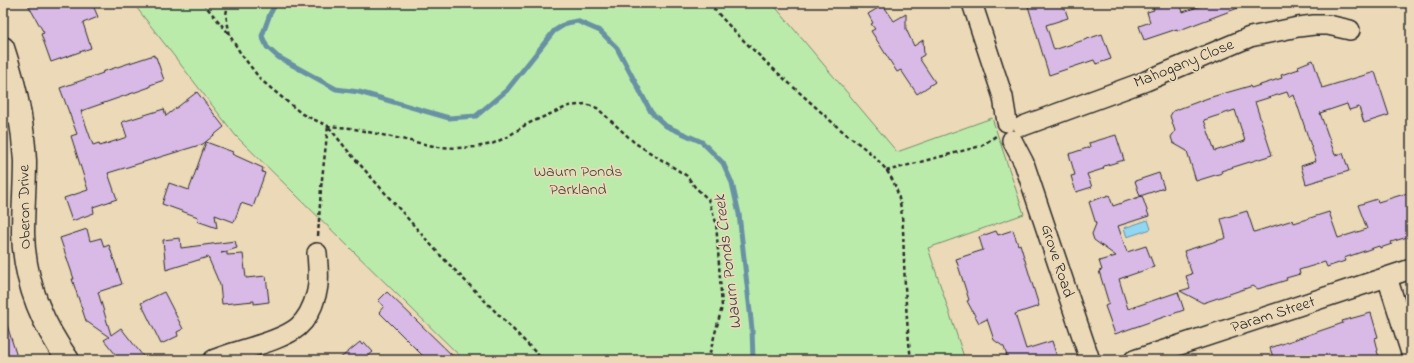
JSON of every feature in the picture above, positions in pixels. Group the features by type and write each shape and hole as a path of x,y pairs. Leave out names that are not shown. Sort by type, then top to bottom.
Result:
{"street":[{"name":"Grove Road","path":"972,3 1090,360"},
{"name":"Mahogany Close","path":"1014,129 1146,81 1215,51 1250,38 1298,27 1314,25 1328,25 1350,30"},
{"name":"Oberon Drive","path":"3,48 12,76 11,113 24,161 23,235 27,269 33,296 58,346 68,360"},
{"path":"213,360 273,340 298,327 310,312 316,295 318,274 317,253"},
{"name":"Param Street","path":"1134,360 1411,270"},
{"path":"1386,277 1411,353"}],"path":[{"path":"203,3 230,36 241,54 261,80 302,114 328,126 350,128 438,147 469,148 492,144 507,137 527,124 569,106 586,104 598,108 635,143 687,176 708,198 716,222 722,307 708,360"},
{"path":"228,3 226,15 230,36"},
{"path":"709,3 725,22 761,58 841,130 872,153 896,187 902,214 907,325 911,360"},
{"path":"317,253 321,188 328,126"},
{"path":"328,126 353,157 440,255 543,360"},
{"path":"886,171 981,146 1014,129"}],"green space":[{"name":"Waurn Ponds Parkland","path":"133,3 772,3 897,152 992,118 1024,214 928,248 965,360 464,360 236,136"}],"water":[{"path":"1148,220 1151,229 1127,237 1124,228"}],"building":[{"path":"27,3 92,3 98,17 83,23 91,48 51,62 41,34 44,33"},
{"path":"1037,3 1063,3 1068,18 1046,25 1054,50 1102,34 1111,59 1096,64 1094,60 1049,75 1028,6"},
{"path":"1152,3 1180,3 1183,12 1209,3 1246,3 1246,5 1177,31 1177,29 1144,40 1139,26 1150,22 1147,12 1154,10"},
{"path":"883,5 894,21 906,14 906,29 914,46 923,40 924,55 919,58 935,82 917,94 901,70 897,72 871,31 875,29 871,24 873,23 868,14"},
{"path":"154,55 164,80 150,85 150,87 81,111 93,145 99,143 100,146 127,137 122,122 164,109 166,116 197,92 224,127 203,144 108,173 117,199 93,207 94,213 72,221 64,198 88,190 71,136 77,134 60,88"},
{"path":"1313,60 1322,88 1375,72 1389,115 1364,123 1359,107 1349,110 1347,104 1320,113 1335,155 1343,153 1349,171 1306,184 1301,166 1316,161 1294,95 1289,97 1287,92 1255,102 1272,155 1221,171 1222,173 1196,181 1187,151 1173,143 1171,137 1175,131 1170,116 1173,111 1208,98 1250,86 1251,88 1282,78 1281,75 1299,69 1298,66","holes":["1235,110 1245,141 1215,151 1204,120"]},
{"path":"1116,135 1124,160 1104,166 1103,169 1087,174 1092,187 1076,192 1071,176 1075,175 1069,154 1090,147 1089,143"},
{"path":"206,142 233,152 232,154 263,168 262,172 265,173 253,207 241,203 234,222 215,215 217,228 197,221 198,217 162,204 169,183 189,190"},
{"path":"1159,173 1164,188 1140,196 1135,181"},
{"path":"1411,192 1411,236 1391,242 1392,244 1380,248 1379,246 1344,258 1345,261 1327,267 1325,262 1299,270 1300,274 1286,278 1287,280 1258,289 1253,286 1203,303 1180,291 1190,288 1186,276 1192,274 1184,251 1226,238 1221,219 1247,211 1254,232 1293,220 1294,223 1329,212 1338,238 1367,229 1358,205 1377,199 1378,202"},
{"path":"1109,195 1113,206 1142,196 1149,216 1118,226 1127,252 1146,246 1154,267 1119,279 1128,309 1178,292 1184,310 1115,334 1105,306 1109,304 1099,271 1102,270 1099,261 1116,256 1094,240 1092,234 1096,224 1089,202"},
{"path":"87,229 90,241 101,238 104,247 109,245 122,284 98,292 111,335 121,328 146,360 120,360 104,340 109,337 86,321 60,238"},
{"path":"1013,230 1018,245 1020,244 1039,306 1015,314 1026,349 1052,341 1058,360 1002,360 1002,357 1007,356 1004,347 994,340 987,319 979,323 967,301 969,300 956,259 983,250 979,237 996,231 998,235"},
{"path":"180,238 181,248 235,241 237,248 221,253 227,252 227,255 243,254 246,278 266,276 269,302 254,304 254,301 222,304 220,285 208,257 166,270 163,240"},
{"path":"164,292 183,329 177,332 178,336 161,344 141,303"},
{"path":"387,292 457,360 427,360 379,312 384,306 378,301"},
{"path":"1371,313 1378,337 1375,338 1380,360 1274,360 1270,348 1343,323 1342,321"},
{"path":"6,322 18,360 3,360 3,323"},
{"path":"360,342 362,345 365,343 373,352 363,360 338,360"}],"waterway":[{"name":"Waurn Ponds Creek","path":"276,3 270,14 262,36 267,47 278,57 336,89 359,92 449,118 476,116 507,90 554,31 567,23 577,21 600,31 617,48 651,112 666,126 702,142 723,163 732,183 739,214 752,329 753,360"}]}
